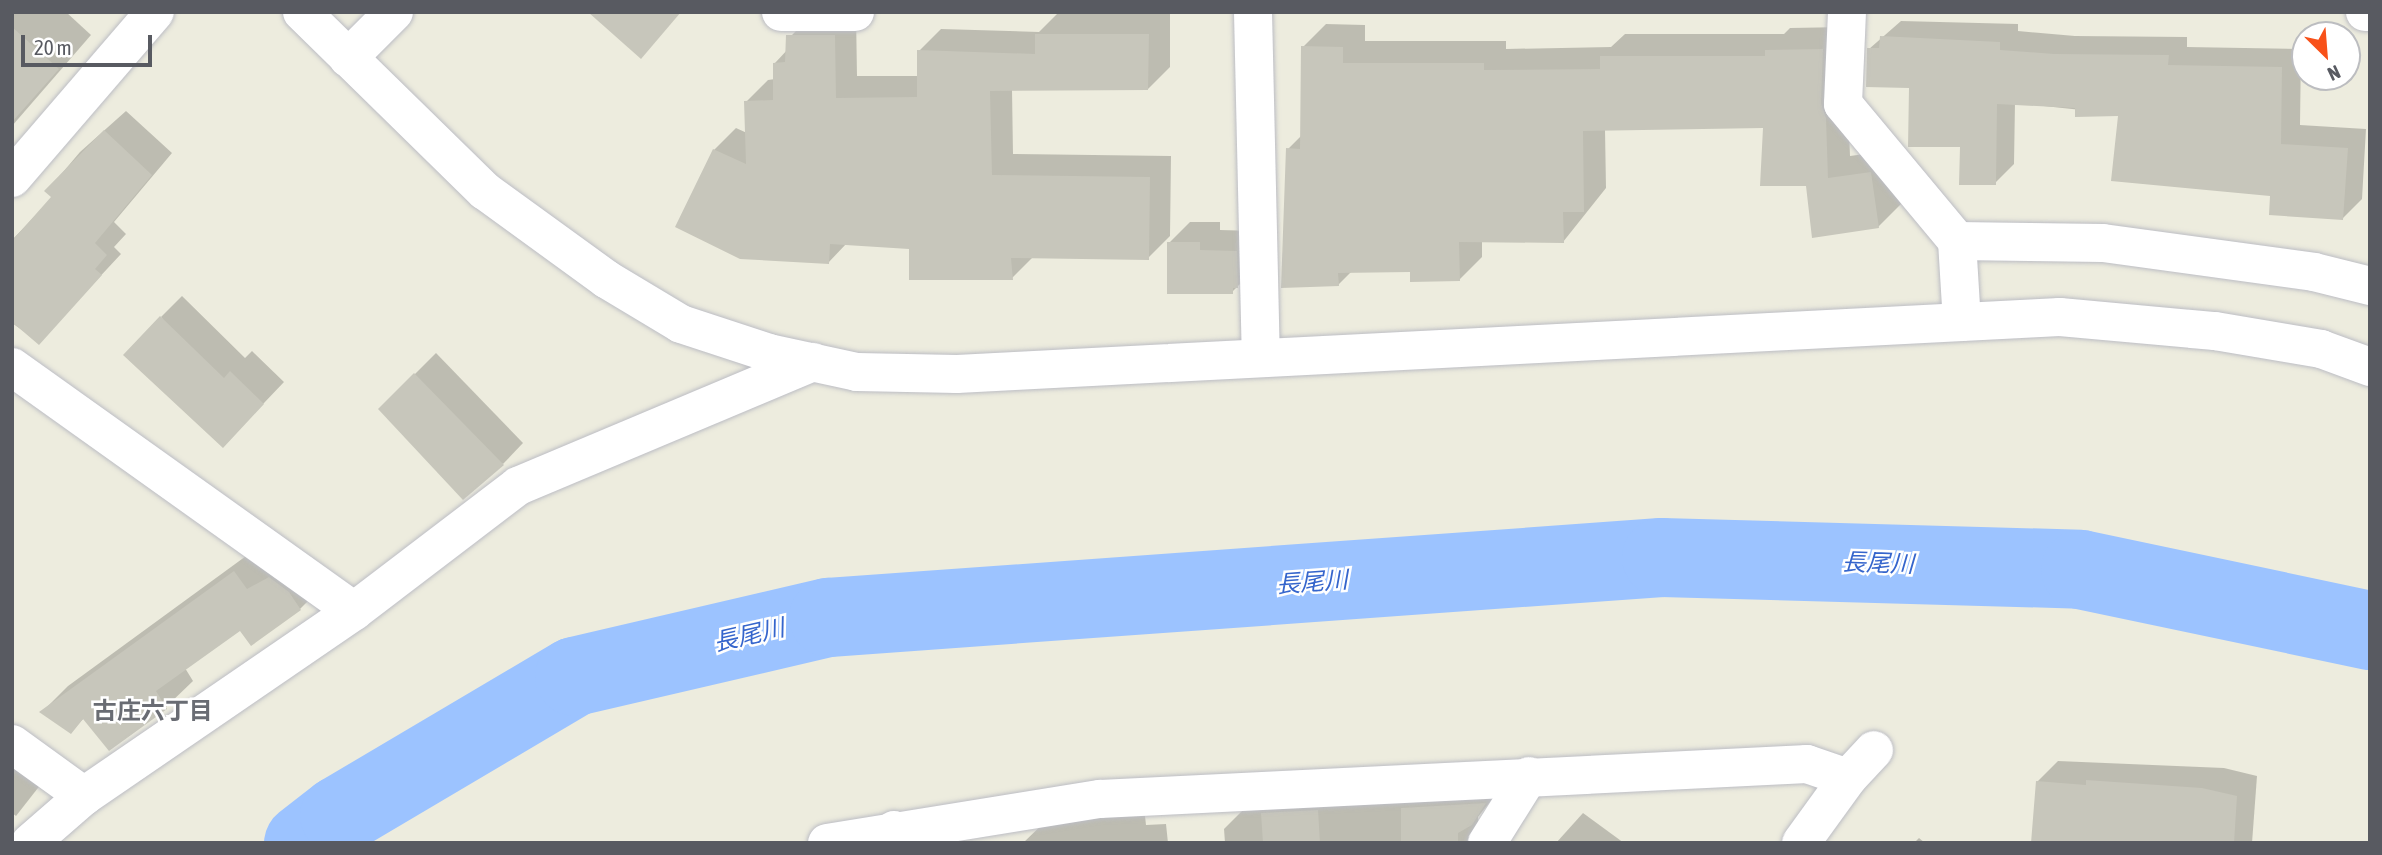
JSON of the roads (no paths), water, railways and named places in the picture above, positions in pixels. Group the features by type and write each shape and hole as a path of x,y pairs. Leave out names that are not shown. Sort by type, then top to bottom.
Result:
{"street":[{"path":"12,178 155,12"},
{"path":"302,12 485,191 606,279 681,324 813,362 858,372 957,374 2060,317 2215,331 2321,349 2370,367"},
{"path":"348,58 394,12"},
{"path":"781,12 855,12"},
{"path":"1253,12 1261,357"},
{"path":"1847,12 1843,104 1957,241 1962,322"},
{"path":"1957,241 2104,243 2314,272 2370,286"},
{"path":"30,843 84,796 354,611 518,486 813,362"},
{"path":"12,367 354,611"},
{"path":"12,744 84,796"},
{"path":"1801,843 1848,778 1874,750"},
{"path":"827,843 901,836 1100,799 1807,764 1848,778"},
{"path":"1487,843 1529,776"}],"waterway":[{"name":"長尾川","path":"303,843 339,815 574,676 828,617 1661,557 2080,569 2370,630"}],"district":[{"name":"古庄六丁目","path":"153,711"}]}
